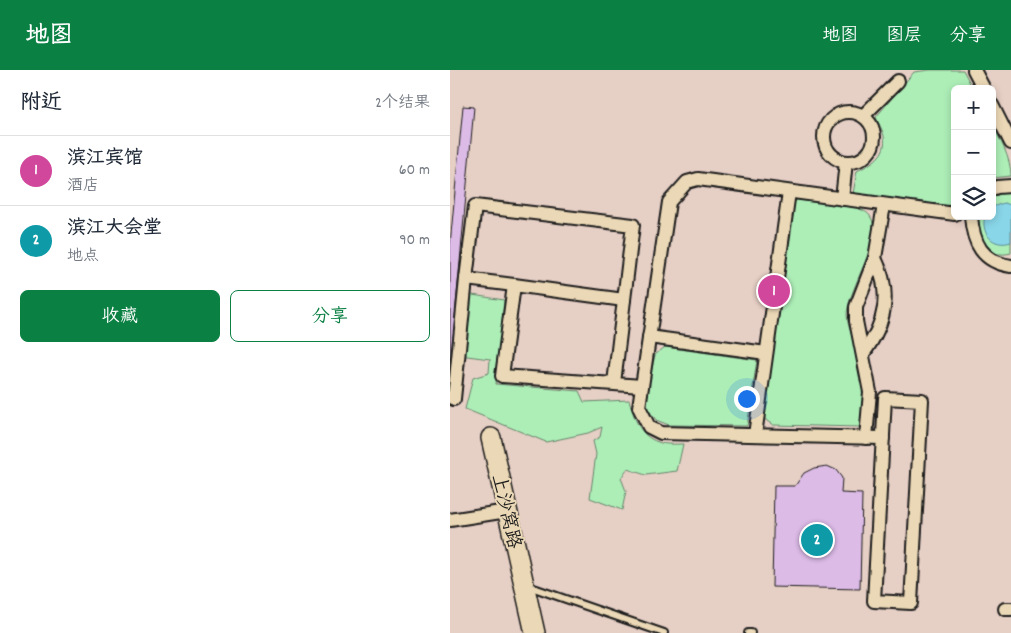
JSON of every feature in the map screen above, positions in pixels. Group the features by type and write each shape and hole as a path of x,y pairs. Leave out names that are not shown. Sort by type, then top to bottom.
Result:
{"street":[{"path":"974,70 982,85"},
{"path":"863,116 898,81"},
{"path":"847,111 863,116 869,122 873,129 874,138 872,146 862,158 855,162 846,162 832,156 826,149 824,133 826,125 831,118 838,113 847,111"},
{"path":"996,113 1011,143"},
{"path":"842,199 846,162"},
{"path":"883,438 661,433 650,427 639,407 669,202 687,182 698,179 951,213"},
{"path":"996,187 1011,186"},
{"path":"755,435 789,192"},
{"path":"866,438 870,392 856,321 856,307 875,258 884,204"},
{"path":"450,397 454,398 475,206 633,225 614,383"},
{"path":"971,220 977,244 985,256 1000,264 1011,266"},
{"path":"863,354 876,333 883,313 886,296 882,272 875,258"},
{"path":"466,279 624,300"},
{"path":"514,285 502,376 642,386"},
{"path":"649,337 766,353"},
{"path":"885,398 922,400 911,603 874,601 883,438 885,398"},
{"name":"上沙窝路","path":"491,438 535,633"},
{"path":"450,520 508,511"}],"lane":[{"path":"524,584 664,633"}],"green space":[{"path":"963,70 971,85 951,85 951,207 853,194 857,171 873,162 881,154 885,143 883,131 876,117 914,72"},
{"path":"996,131 1007,156 1011,176 996,178"},
{"path":"1005,191 1011,193 1011,253 1007,254 986,250 978,242 976,235 974,220 996,220 996,193"},
{"path":"797,200 857,208 870,216 873,225 870,249 853,291 847,314 861,379 863,408 860,427 773,425 763,416 793,203"},
{"path":"466,294 504,300 496,384 579,391 584,402 629,400 638,425 646,435 661,443 683,444 677,471 646,475 627,469 621,478 626,491 622,510 590,498 596,454 593,441 600,437 602,427 588,433 546,442 465,409 473,378 489,373 490,359 460,355"},
{"path":"665,347 757,360 747,426 669,425 656,420 648,409 646,395 655,355"}],"water":[{"path":"1004,203 1011,205 1011,242 999,243 989,238 986,233 984,220 996,220 996,206"}],"building":[{"path":"463,106 474,107 450,372 450,245"},
{"path":"827,466 836,470 842,478 841,493 862,494 860,589 772,587 774,486 795,486 804,473 814,468"}],"place":[{"name":"滨江宾馆","path":"774,291"},
{"name":"滨江大会堂","path":"817,540"}]}
